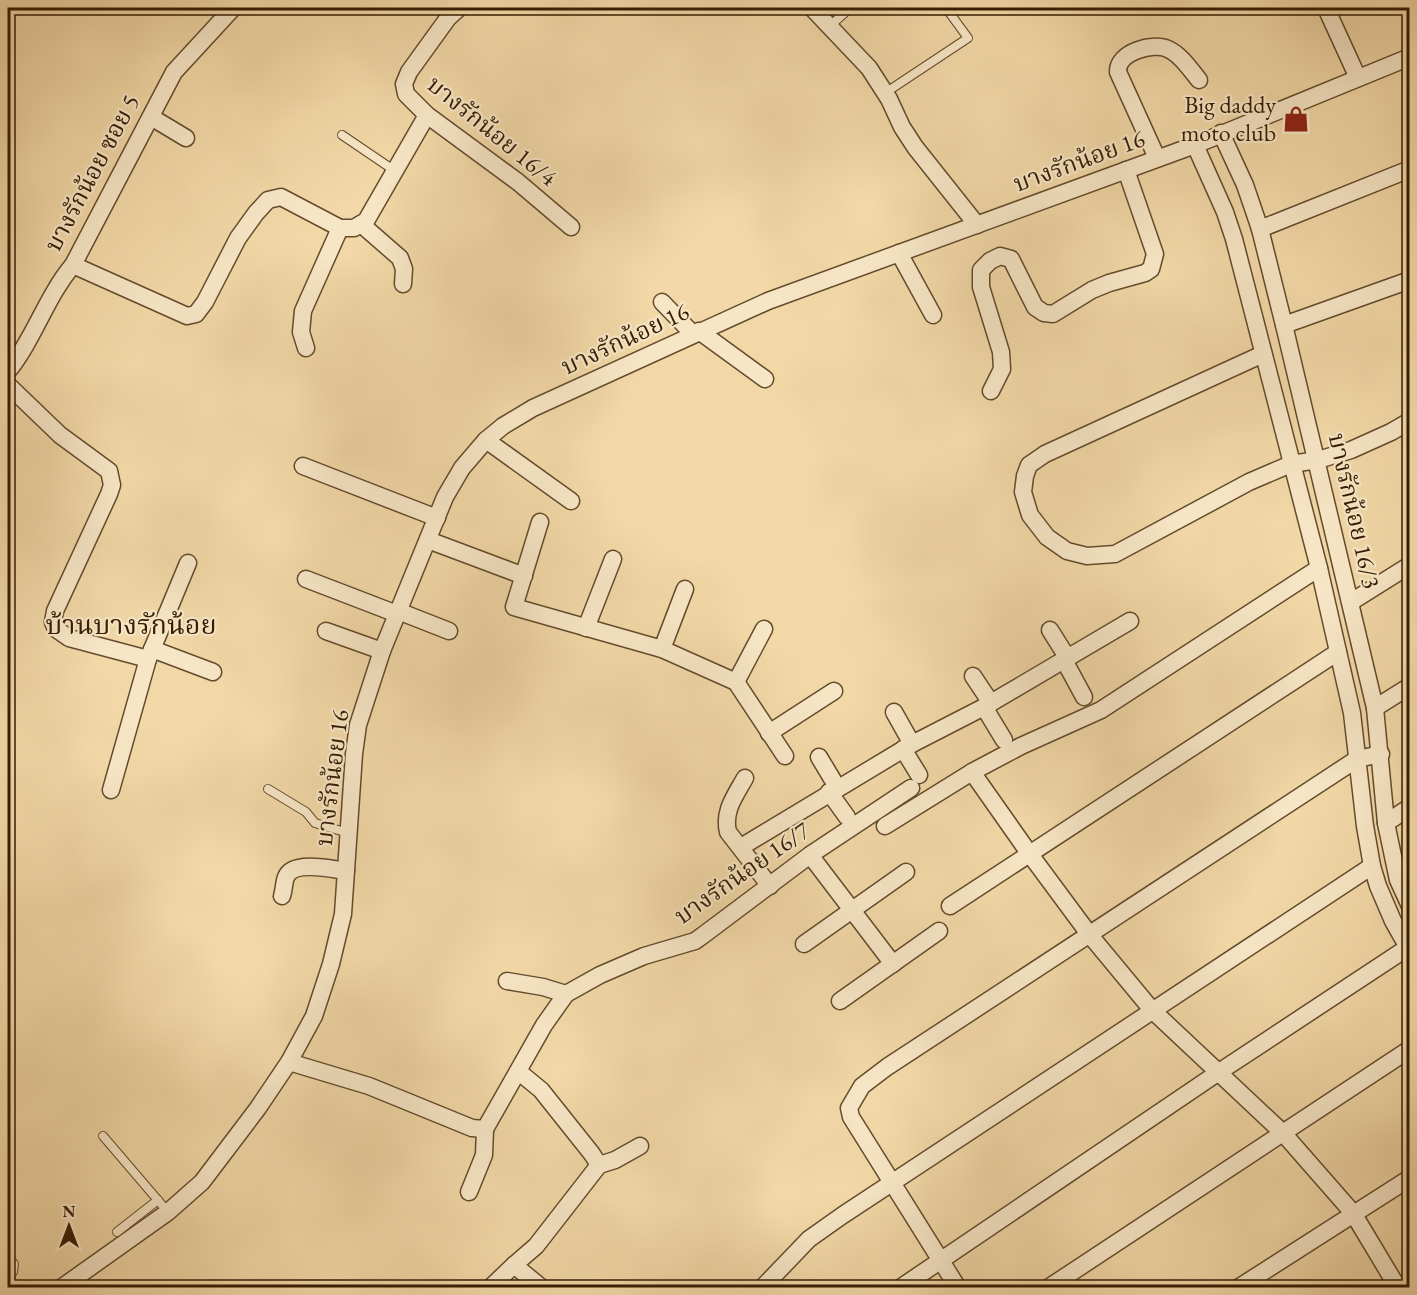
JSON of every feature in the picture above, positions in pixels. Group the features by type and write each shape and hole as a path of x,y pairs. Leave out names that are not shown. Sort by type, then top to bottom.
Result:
{"street":[{"name":"บางรักน้อย ซอย 5","path":"8,371 24,348 61,279 73,265 174,72 233,8"},
{"name":"บางรักน้อย 16/4","path":"459,8 436,35 410,72 404,84 406,94 427,115 518,182 571,226"},
{"path":"812,8 869,68 915,147 977,225"},
{"path":"1326,8 1358,78"},
{"path":"1157,158 1118,72 1118,66 1122,60 1134,52 1156,45 1169,49 1180,57 1199,80"},
{"name":"บางรักน้อย 16","path":"62,1287 163,1206 201,1182 258,1108 289,1062 314,1016 331,964 343,914 358,724 382,651 445,497 462,468 486,440 503,426 533,408 768,301 1195,145 1410,57"},
{"path":"73,265 169,309 187,316 196,314 205,302 238,238 268,200 281,197 340,228 354,228 366,221 427,115"},
{"path":"151,117 186,138"},
{"name":"บางรักน้อย 16/3","path":"1221,133 1245,185 1260,229 1318,460 1375,708 1386,823 1398,880 1410,906"},
{"path":"900,1287 1219,1072 1408,949 1378,886 1372,866 1352,712 1319,568 1234,239 1225,212 1195,145"},
{"path":"1260,229 1410,169"},
{"path":"991,391 1002,369 1001,352 981,287 981,270 990,261 1000,256 1011,260 1035,307 1044,313 1053,314 1092,290 1151,269 1155,254 1126,171"},
{"path":"1225,212 1250,202"},
{"path":"361,224 400,258 404,269 403,284"},
{"path":"306,348 301,333 303,311 340,228"},
{"path":"899,253 933,315"},
{"path":"1284,325 1410,280"},
{"path":"662,302 696,332 765,379"},
{"path":"1263,354 1045,454 1029,465 1023,492 1030,514 1047,537 1067,550 1088,556 1115,554 1248,482 1291,464 1318,460 1351,450 1410,421"},
{"path":"8,385 60,435 110,471 112,479 110,495 55,611 53,622 63,634 150,654 213,672"},
{"path":"486,440 571,501"},
{"path":"303,466 437,518"},
{"path":"540,522 514,607 662,649 736,682 785,756"},
{"path":"428,540 524,576"},
{"path":"586,628 613,559"},
{"path":"111,790 150,654 188,563"},
{"path":"1351,602 1410,565"},
{"path":"885,826 972,772 1020,746 1101,710 1319,568"},
{"path":"306,579 449,631"},
{"path":"662,649 685,589"},
{"path":"741,847 907,746 988,705 1130,621"},
{"path":"736,682 764,629"},
{"path":"1050,630 1084,697"},
{"path":"326,631 382,651"},
{"path":"950,906 1338,652"},
{"path":"973,676 1004,740"},
{"path":"1375,708 1410,686"},
{"path":"769,733 834,691"},
{"path":"894,712 907,746"},
{"name":"บางรักน้อย 16/7","path":"485,1129 544,1026 566,994 600,975 644,956 694,941 722,923 810,855 915,781 907,746"},
{"path":"958,1287 851,1117 849,1108 862,1086 887,1067 1357,759 1381,754"},
{"path":"819,757 847,817"},
{"path":"972,772 1089,934 1152,1010 1283,1133 1353,1213 1398,1287"},
{"path":"745,778 728,808 726,822 728,832 770,886"},
{"path":"1386,823 1410,807"},
{"path":"810,855 893,964"},
{"path":"762,1287 809,1239 1372,866"},
{"path":"282,896 286,877 294,870 313,867 345,871"},
{"path":"804,944 906,872"},
{"path":"840,1001 939,931"},
{"path":"507,981 543,987 566,994"},
{"path":"1048,1287 1410,1049"},
{"path":"289,1062 369,1086 472,1128 485,1129 484,1155 469,1192"},
{"path":"519,1072 541,1090 599,1165"},
{"path":"490,1287 536,1246 599,1165 615,1160 640,1146"},
{"path":"1238,1287 1410,1178"},
{"path":"514,1265 542,1287"}],"lane":[{"path":"830,26 849,8"},
{"path":"885,93 968,38 945,8"},
{"path":"342,135 395,171"},
{"path":"268,789 306,812 315,822 348,833"},
{"path":"103,1136 163,1206 117,1232"},
{"path":"8,1256 14,1264 13,1272 8,1277"}],"place":[{"name":"Big daddy moto club","path":"1296,119"}],"district":[{"name":"บ้านบางรักน้อย","path":"131,625"}]}
